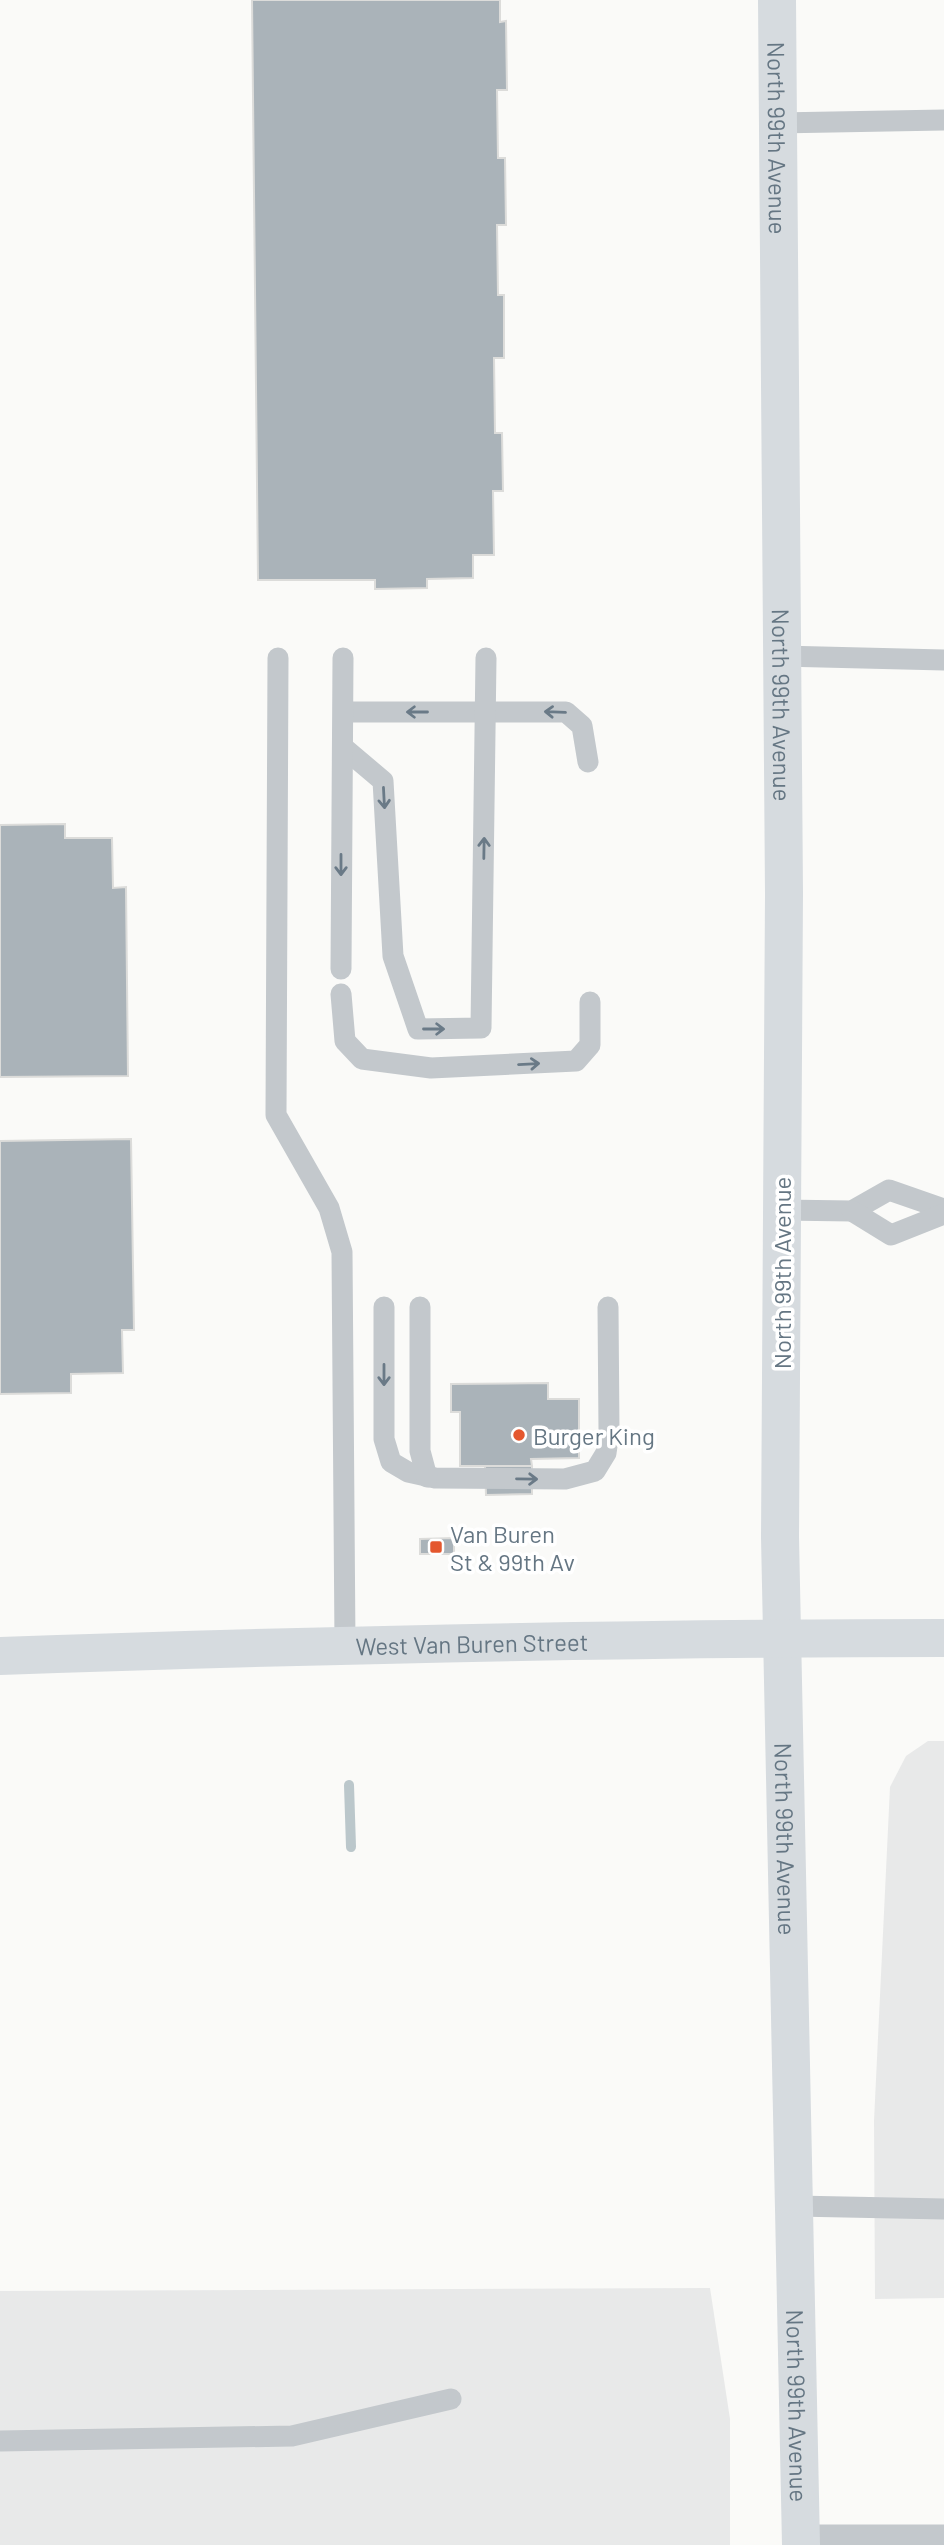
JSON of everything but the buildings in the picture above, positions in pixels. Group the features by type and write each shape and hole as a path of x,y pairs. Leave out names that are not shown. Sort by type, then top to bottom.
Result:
{"main road":[{"name":"North 99th Avenue","path":"777,0 784,894 781,1637 801,2540"},
{"name":"West Van Buren Street","path":"0,1656 345,1644 781,1637 944,1638"}],"lane":[{"path":"777,122 944,120"},
{"path":"781,656 944,660"},
{"path":"278,658 276,1115 329,1208 342,1252 345,1644"},
{"path":"341,969 343,658"},
{"path":"482,1066 486,658"},
{"path":"344,712 566,712 582,726 588,762"},
{"path":"344,748 383,780 393,956 418,1029 481,1028"},
{"path":"341,994 345,1041 362,1059 431,1068 576,1061 590,1045 590,1002"},
{"path":"781,1210 852,1211 889,1190 944,1209"},
{"path":"852,1211 891,1235 944,1214"},
{"path":"384,1307 384,1439 391,1462 408,1472 427,1477 565,1479 595,1471 606,1453 609,1431 608,1307"},
{"path":"420,1307 420,1451 427,1477"},
{"path":"795,2206 944,2209"},
{"path":"0,2441 292,2437 451,2399"},
{"path":"801,2540 944,2535"}],"shaded area":[{"path":"928,1741 944,1741 944,2298 875,2299 874,2121 890,1787 906,1756"},
{"path":"710,2288 730,2419 730,2545 0,2545 0,2291"}],"waterway":[{"path":"349,1785 351,1847"}],"place":[{"name":"Burger King","path":"519,1435"},
{"name":"Van Buren St & 99th Av","path":"436,1547"}]}
